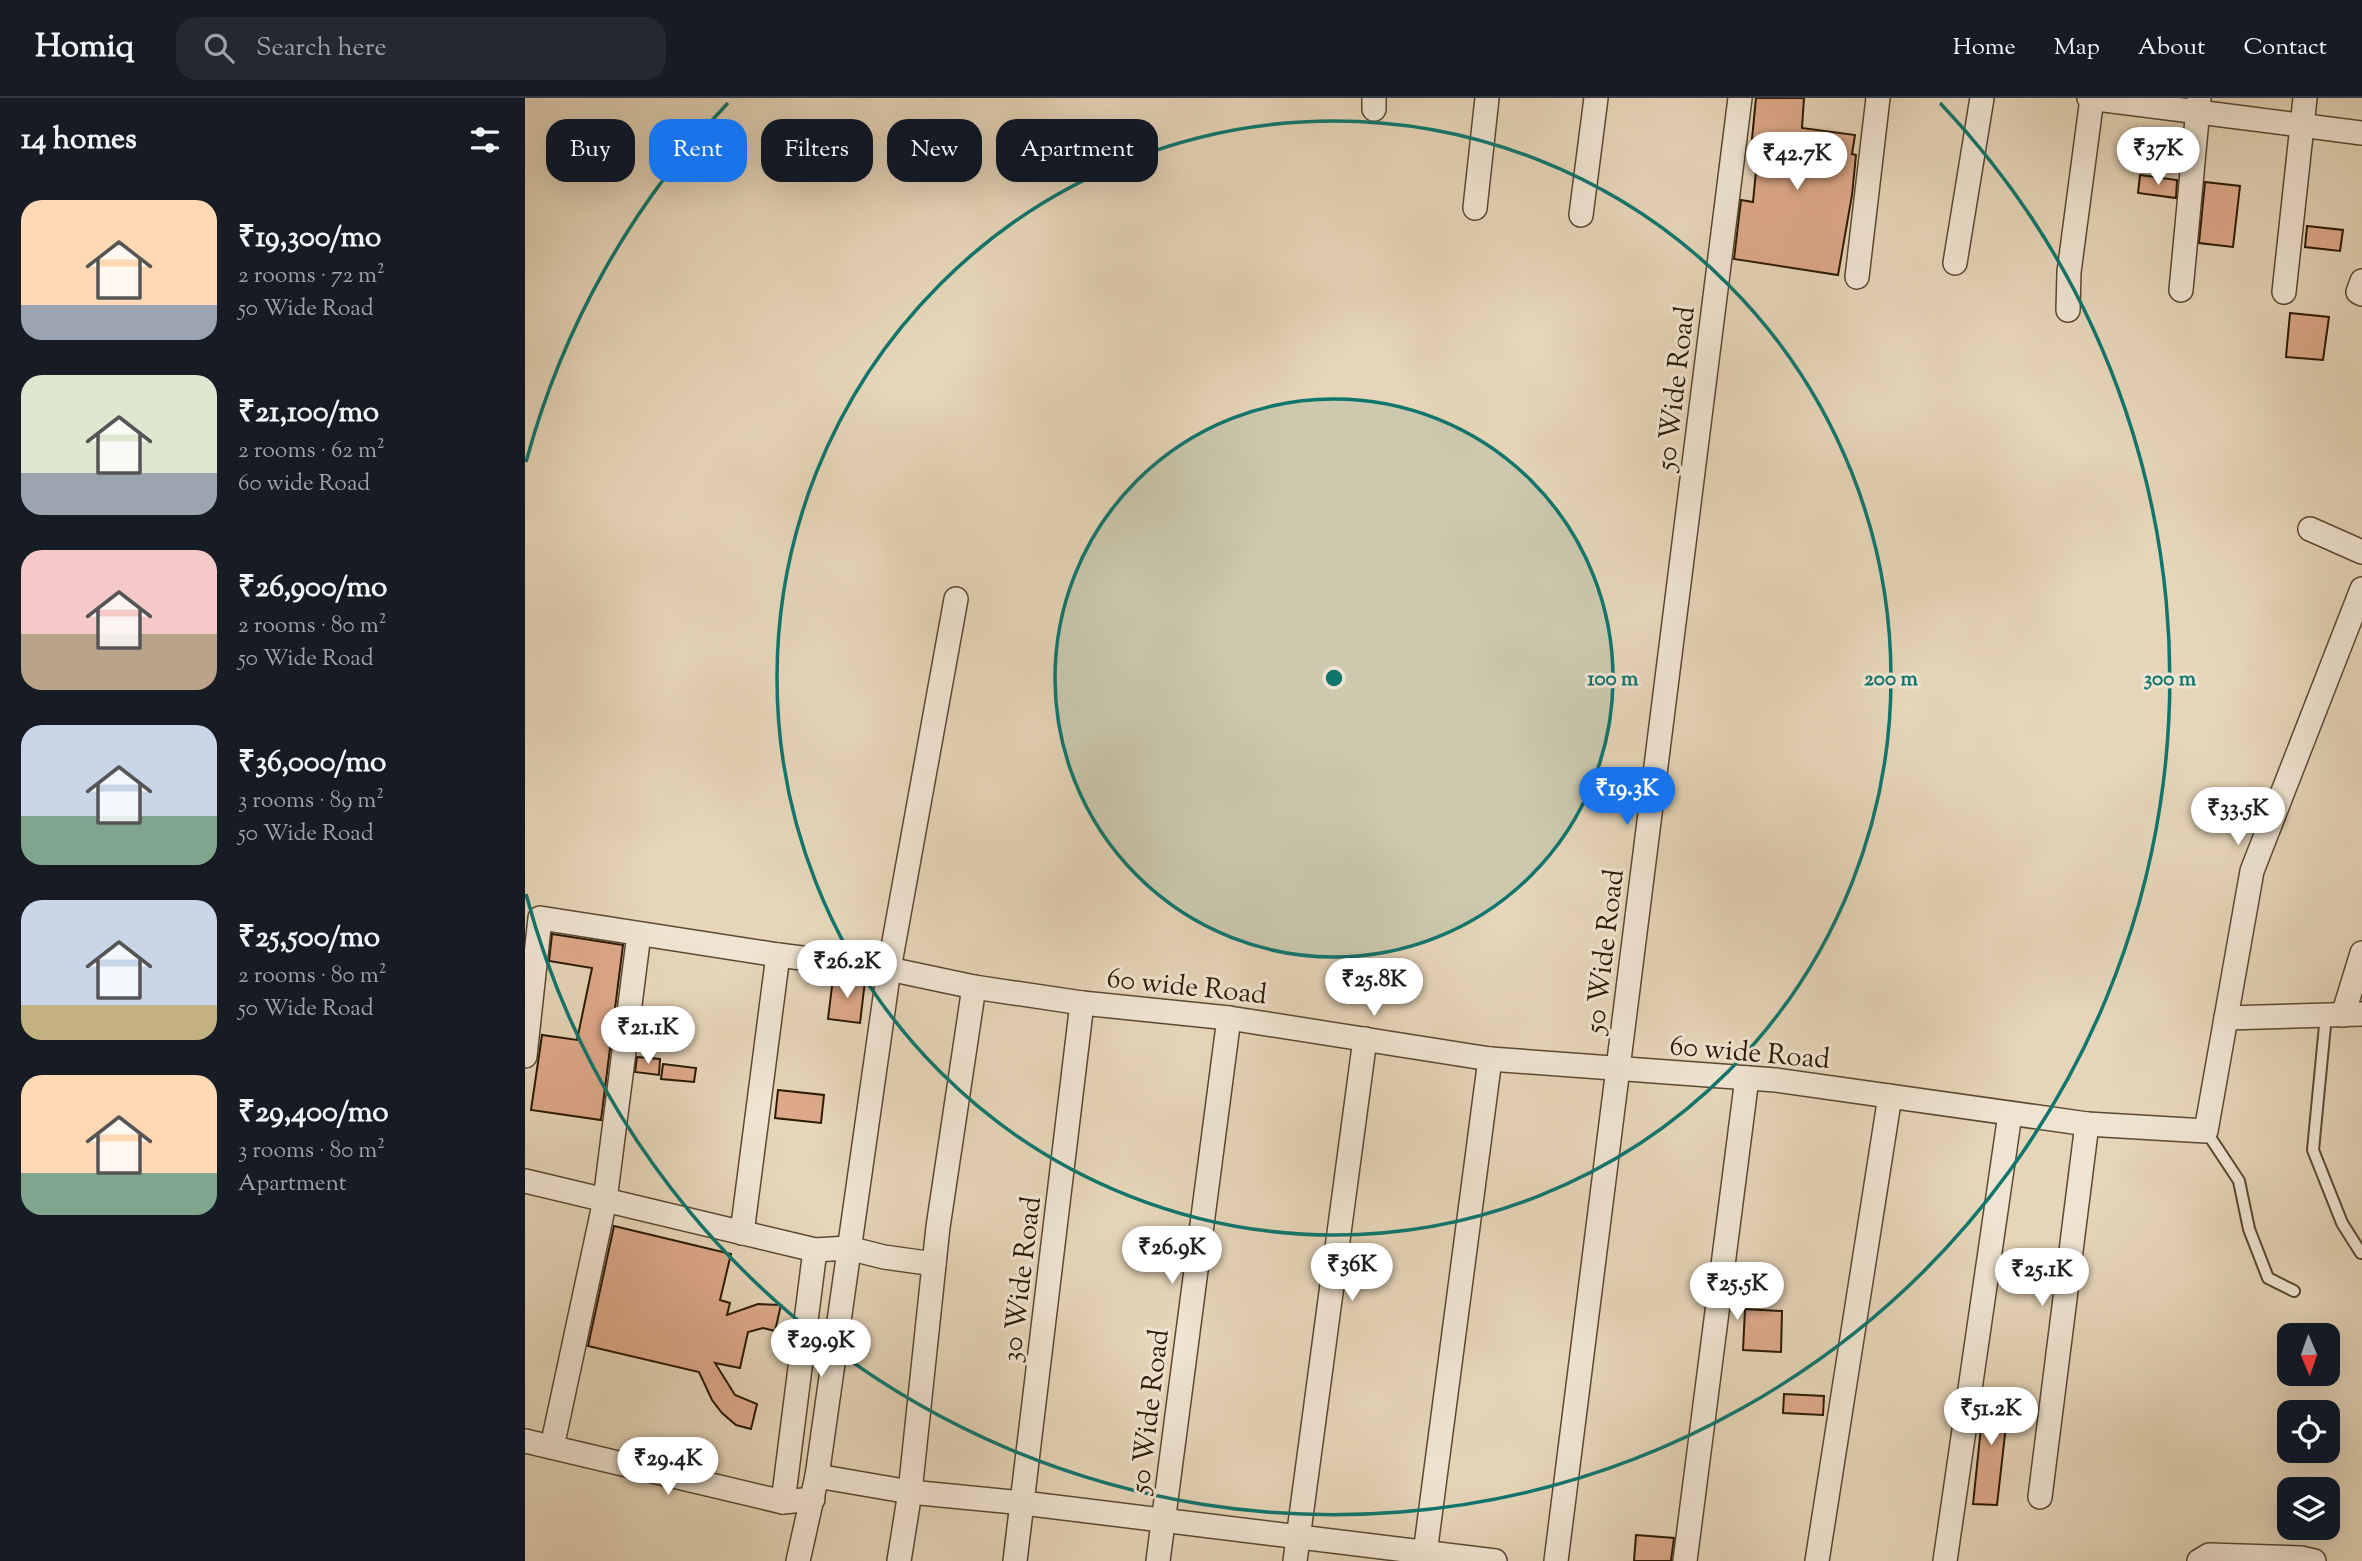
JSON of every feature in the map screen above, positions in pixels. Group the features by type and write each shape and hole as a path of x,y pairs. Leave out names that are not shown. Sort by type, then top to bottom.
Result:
{"street":[{"path":"1475,208 1487,98"},
{"path":"1581,215 1596,98"},
{"name":"50 Wide Road","path":"1556,1561 1740,98"},
{"path":"1857,277 1878,98"},
{"path":"1955,263 1982,98"},
{"path":"2068,310 2069,272 2091,98 2198,105 2362,133"},
{"path":"2284,292 2305,98"},
{"path":"2181,290 2198,105"},
{"path":"2362,281 2358,292 2362,293"},
{"path":"2310,529 2362,552"},
{"path":"2206,1131 2252,871 2362,589"},
{"path":"798,1561 817,1476 889,970 956,599"},
{"name":"60 wide Road","path":"528,1003 540,918 889,970 974,987 1082,1003 1229,1018 1490,1059 1776,1080 2087,1124 2206,1131"},
{"path":"552,1447 605,1200 639,934"},
{"path":"2226,1018 2344,1015 2362,953"},
{"path":"742,1233 778,955"},
{"path":"899,1561 910,1492 934,1264 974,987"},
{"path":"525,1056 528,1003"},
{"name":"30 Wide Road","path":"1016,1561 1082,1003"},
{"name":"50 Wide Road","path":"1159,1561 1229,1018"},
{"path":"1297,1550 1366,1039"},
{"path":"1425,1557 1490,1059"},
{"path":"1685,1561 1747,1078"},
{"path":"1817,1561 1890,1097"},
{"path":"1945,1561 2010,1114"},
{"path":"2040,1497 2087,1124"},
{"path":"525,1181 815,1250 848,1248 884,1257 934,1264"},
{"path":"783,1502 815,1250"},
{"path":"525,1441 783,1502 813,1499"},
{"path":"817,1476 910,1492 1024,1503 1164,1522 1297,1550 1495,1561"},
{"path":"2199,1561 2209,1555 2301,1558 2314,1561"}],"lane":[{"path":"2344,1015 2313,1150 2342,1223 2361,1253"},
{"path":"2206,1131 2239,1181 2249,1229 2268,1278 2294,1291"}],"building":[{"path":"1756,98 1804,98 1802,128 1855,135 1852,195 1838,275 1734,259 1741,200 1753,202 1759,140 1752,139"},
{"path":"2140,175 2177,180 2176,198 2138,193"},
{"path":"2205,182 2240,186 2233,247 2199,243"},
{"path":"2307,226 2343,230 2340,251 2305,247"},
{"path":"2290,313 2329,317 2323,360 2286,357"},
{"path":"552,934 623,945 601,1120 531,1110 542,1035 577,1040 592,968 549,961"},
{"path":"833,978 865,981 860,1023 828,1019"},
{"path":"637,1057 660,1059 659,1075 635,1072"},
{"path":"663,1064 696,1068 694,1082 661,1079"},
{"path":"778,1090 824,1095 821,1123 775,1118"},
{"path":"614,1226 731,1254 720,1300 730,1303 727,1315 758,1304 781,1305 775,1331 763,1328 748,1332 740,1368 715,1363 735,1395 757,1404 751,1429 736,1425 722,1413 712,1400 699,1372 588,1346"},
{"path":"1745,1309 1782,1311 1781,1352 1743,1350"},
{"path":"1985,1389 2010,1390 1997,1505 1973,1504"},
{"path":"1784,1394 1824,1396 1823,1415 1783,1413"},
{"path":"1636,1535 1674,1538 1671,1561 1634,1561"}]}
